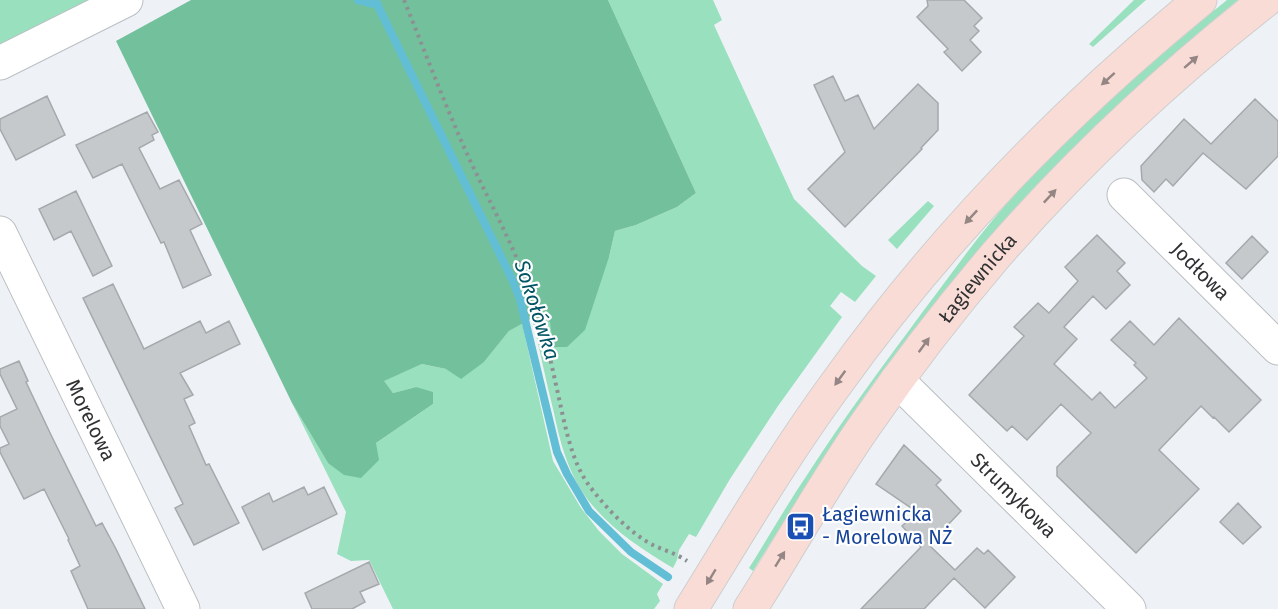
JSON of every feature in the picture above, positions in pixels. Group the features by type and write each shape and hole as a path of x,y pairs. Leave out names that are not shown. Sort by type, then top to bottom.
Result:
{"main road":[{"path":"691,609 798,437 904,295 968,220 1023,161 1101,86 1200,0"},
{"name":"Łagiewnicka","path":"750,609 836,469 897,380 953,307 1080,165 1162,87 1266,0"}],"street":[{"path":"0,63 126,0"},
{"name":"Jodłowa","path":"1124,195 1278,348"},
{"name":"Morelowa","path":"0,233 183,609"},
{"name":"Strumykowa","path":"897,380 1129,609"}],"path":[{"path":"404,0 468,155 510,243 532,297 546,343 568,437 586,482 604,504 640,537 690,563"}],"green space":[{"path":"0,0 101,0 0,51"},
{"path":"191,0 608,0 696,193 677,207 636,225 615,231 585,330 567,347 553,347 550,322 532,318 509,331 484,362 461,379 446,369 422,364 384,381 393,393 416,387 433,392 433,404 376,443 379,460 361,478 344,475 328,463 292,403 116,41"},
{"path":"608,0 713,0 722,20 714,25 794,199 862,266 876,276 855,302 841,292 830,306 842,317 778,406 730,479 696,537 689,534 679,550 673,568 641,548 611,525 578,485 560,438 532,318 550,322 609,257 615,231 636,225 677,207 696,193"},
{"path":"1134,0 1146,0 1093,47 1089,44"},
{"path":"1227,0 1238,0 1100,121 1013,210 971,258 873,384 820,463 753,571 749,568 801,484 851,410 992,221 1082,126 1139,74"},
{"path":"928,201 934,206 897,249 888,240"},
{"path":"522,323 553,461 581,508 599,531 622,554 663,584 657,594 660,601 654,609 393,609 369,560 351,561 337,554 346,512 292,403 328,463 376,443 433,404 416,387 393,393 383,381 422,364 446,369 484,362 509,331"}],"building":[{"path":"927,0 964,0 982,18 974,26 979,31 970,40 981,52 962,71 944,52 948,49 917,17 928,6"},
{"path":"833,76 845,101 858,95 874,129 918,84 938,103 938,130 845,227 808,189 845,152 814,85"},
{"path":"47,96 65,135 16,160 0,129 0,119"},
{"path":"1255,99 1278,121 1278,156 1246,189 1203,153 1173,186 1166,179 1154,192 1142,180 1141,166 1184,119 1211,144"},
{"path":"147,112 158,132 152,135 154,140 139,148 160,189 179,180 202,224 190,230 211,275 183,288 164,242 161,243 122,164 93,178 76,145"},
{"path":"76,191 112,266 93,276 71,231 54,240 39,209"},
{"path":"1097,235 1125,263 1117,271 1130,285 1106,309 1093,296 1064,327 1077,339 1054,364 1092,400 1100,392 1115,408 1147,378 1134,365 1136,363 1111,340 1130,321 1154,345 1179,318 1261,400 1229,432 1201,406 1159,450 1199,489 1136,553 1057,476 1057,467 1091,433 1061,404 1027,440 1012,426 1007,431 969,395 1024,336 1014,327 1038,303 1049,313 1078,281 1065,267"},
{"path":"1252,236 1268,252 1242,279 1226,263"},
{"path":"113,284 144,349 200,321 206,333 229,321 240,344 180,373 193,395 184,399 195,423 189,426 206,465 209,464 239,523 194,545 175,508 183,504 83,298"},
{"path":"19,361 28,381 26,382 96,526 102,523 145,609 88,609 71,571 80,566 44,489 24,499 0,452 0,448 9,444 0,426 0,417 17,409 0,374 0,369"},
{"path":"904,445 941,480 936,485 961,511 929,545 955,570 977,548 984,554 988,550 1015,577 985,608 954,578 924,609 861,609 921,547 902,526 917,512 876,484"},
{"path":"304,487 308,495 324,487 337,514 263,550 242,507 269,493 273,502"},
{"path":"1238,503 1261,527 1243,544 1220,522"},
{"path":"369,562 379,584 360,592 365,602 352,609 312,609 305,593"}],"waterway":[{"path":"358,0 378,5"},
{"name":"Sokołówka","path":"375,0 512,279 520,299 557,452 567,474 589,511 631,552 668,577"}],"place":[{"name":"Łagiewnicka - Morelowa NŻ","path":"801,526"}]}
